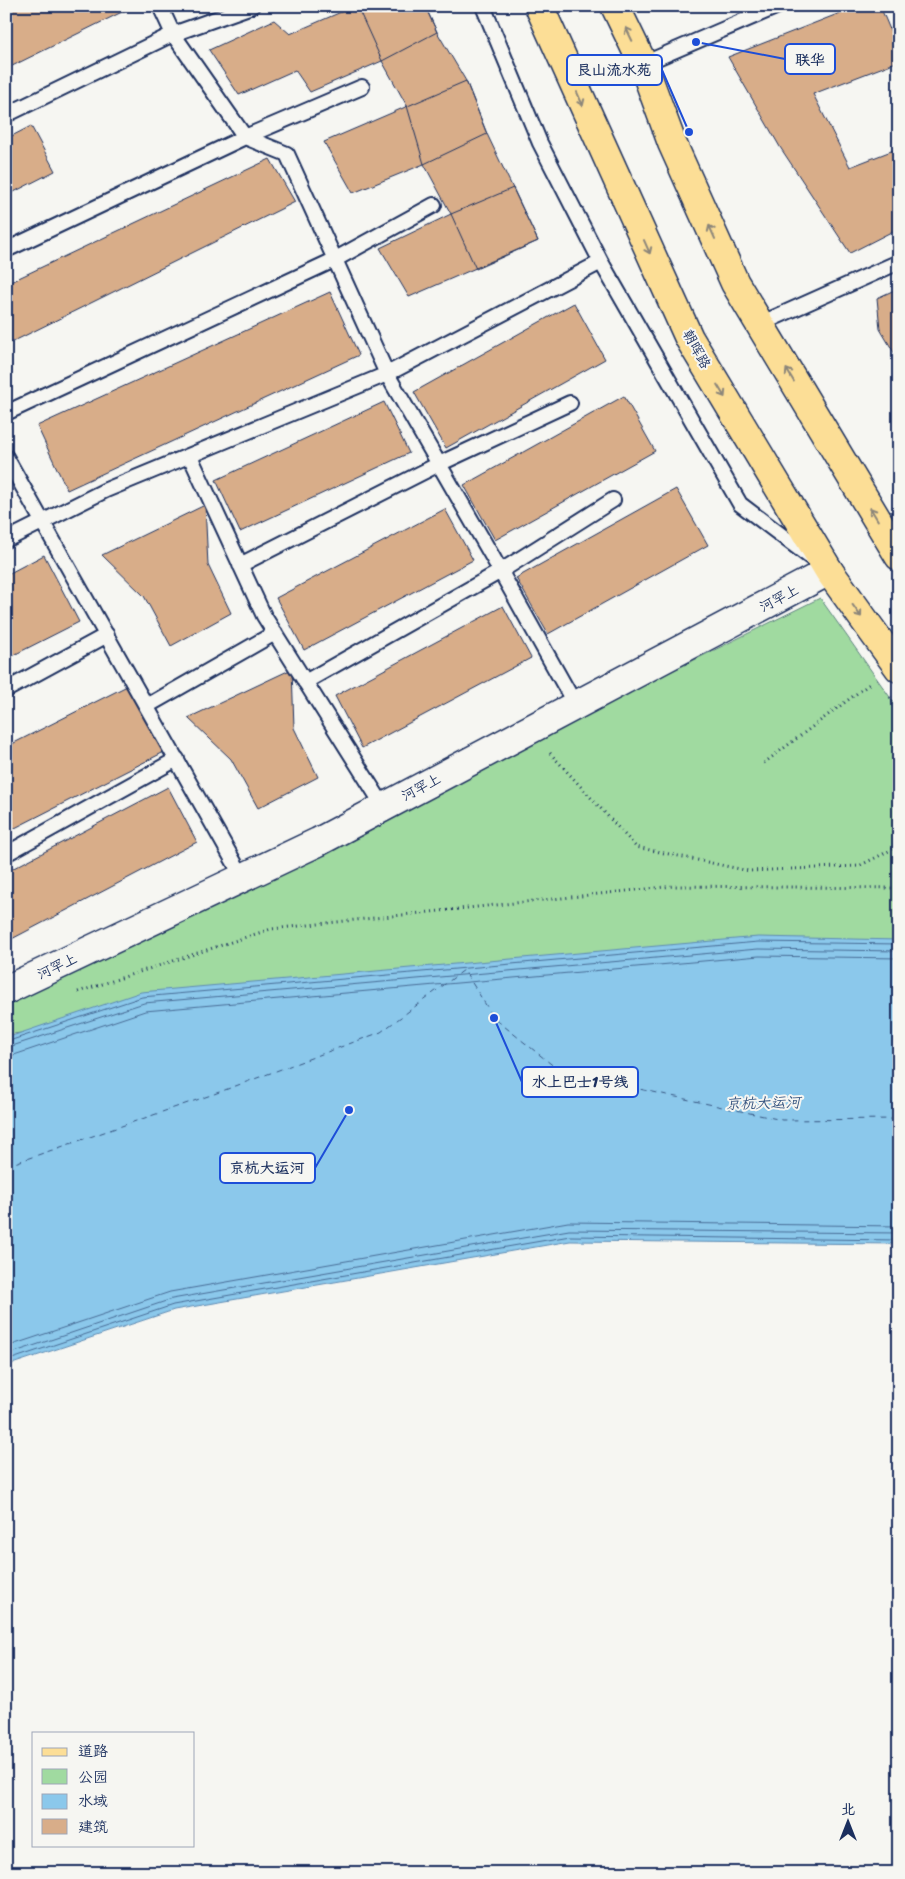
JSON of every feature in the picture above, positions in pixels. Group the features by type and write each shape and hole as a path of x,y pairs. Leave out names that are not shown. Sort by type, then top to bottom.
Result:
{"main road":[{"name":"朝晖路","path":"539,6 689,338 888,673"},
{"path":"615,6 643,64 676,151 735,283 899,556"}],"street":[{"name":"河罕上","path":"6,990 318,842 829,571"}],"lane":[{"path":"160,6 173,34 245,137 287,154 387,374 576,706"},
{"path":"6,115 173,34 252,6"},
{"path":"483,6 540,143 601,262 740,504 829,571"},
{"path":"643,64 778,6"},
{"path":"6,250 245,137 362,87"},
{"path":"6,413 334,260 434,206"},
{"path":"6,540 106,490 387,374 601,262"},
{"path":"760,324 899,262"},
{"path":"240,565 439,464 570,403"},
{"path":"190,456 264,616 384,807"},
{"path":"6,457 243,878"},
{"path":"305,682 500,571 613,500"},
{"path":"147,706 275,633"},
{"path":"6,690 107,635"},
{"path":"6,854 177,760"}],"path":[{"path":"764,763 888,673"},
{"path":"530,730 636,846 749,871 859,866 899,846"},
{"path":"72,994 271,929 674,886 899,888"}],"green space":[{"path":"820,598 899,710 899,944 644,948 6,1035 6,999"}],"water":[{"path":"758,937 899,940 899,1244 570,1241 174,1310 6,1366 6,1038 141,992"}],"building":[{"path":"15,6 124,6 126,10 6,69 6,11"},
{"path":"355,6 425,6 437,32 382,61 310,92 295,70 239,95 209,50 274,20 290,34"},
{"path":"357,6 425,6 437,32 466,81 487,134 538,241 476,269 451,214 424,164 407,106 382,61"},
{"path":"858,6 880,6 899,51 899,61 813,94 850,167 899,148 899,228 850,253 780,147 728,57"},
{"path":"466,81 487,134 424,164 353,193 324,142"},
{"path":"31,126 55,171 6,196 6,139"},
{"path":"270,159 295,202 6,345 6,284"},
{"path":"513,188 538,241 409,297 380,248 451,214"},
{"path":"899,288 899,361 880,329 877,298"},
{"path":"330,292 359,355 67,490 37,426"},
{"path":"574,303 605,359 446,448 414,392"},
{"path":"624,396 655,451 495,540 464,485"},
{"path":"384,402 409,453 240,532 216,480"},
{"path":"676,489 708,545 548,634 516,578"},
{"path":"205,505 208,565 231,613 171,646 144,596 102,555"},
{"path":"445,509 473,560 304,650 276,598"},
{"path":"44,555 79,622 6,659 6,575"},
{"path":"503,606 531,658 362,748 335,696"},
{"path":"292,669 294,728 318,777 258,808 231,759 188,718"},
{"path":"133,683 168,750 11,830 6,822 6,747"},
{"path":"168,787 197,842 6,942 6,872"}],"ferry route":[{"path":"6,1166 214,1094 381,1032 464,970 494,1018 561,1072 782,1120 899,1119"}],"place":[{"name":"联华","path":"696,42"},
{"name":"艮山流水苑","path":"689,132"},
{"name":"水上巴士1号线","path":"494,1018"},
{"name":"京杭大运河","path":"349,1110"}]}
